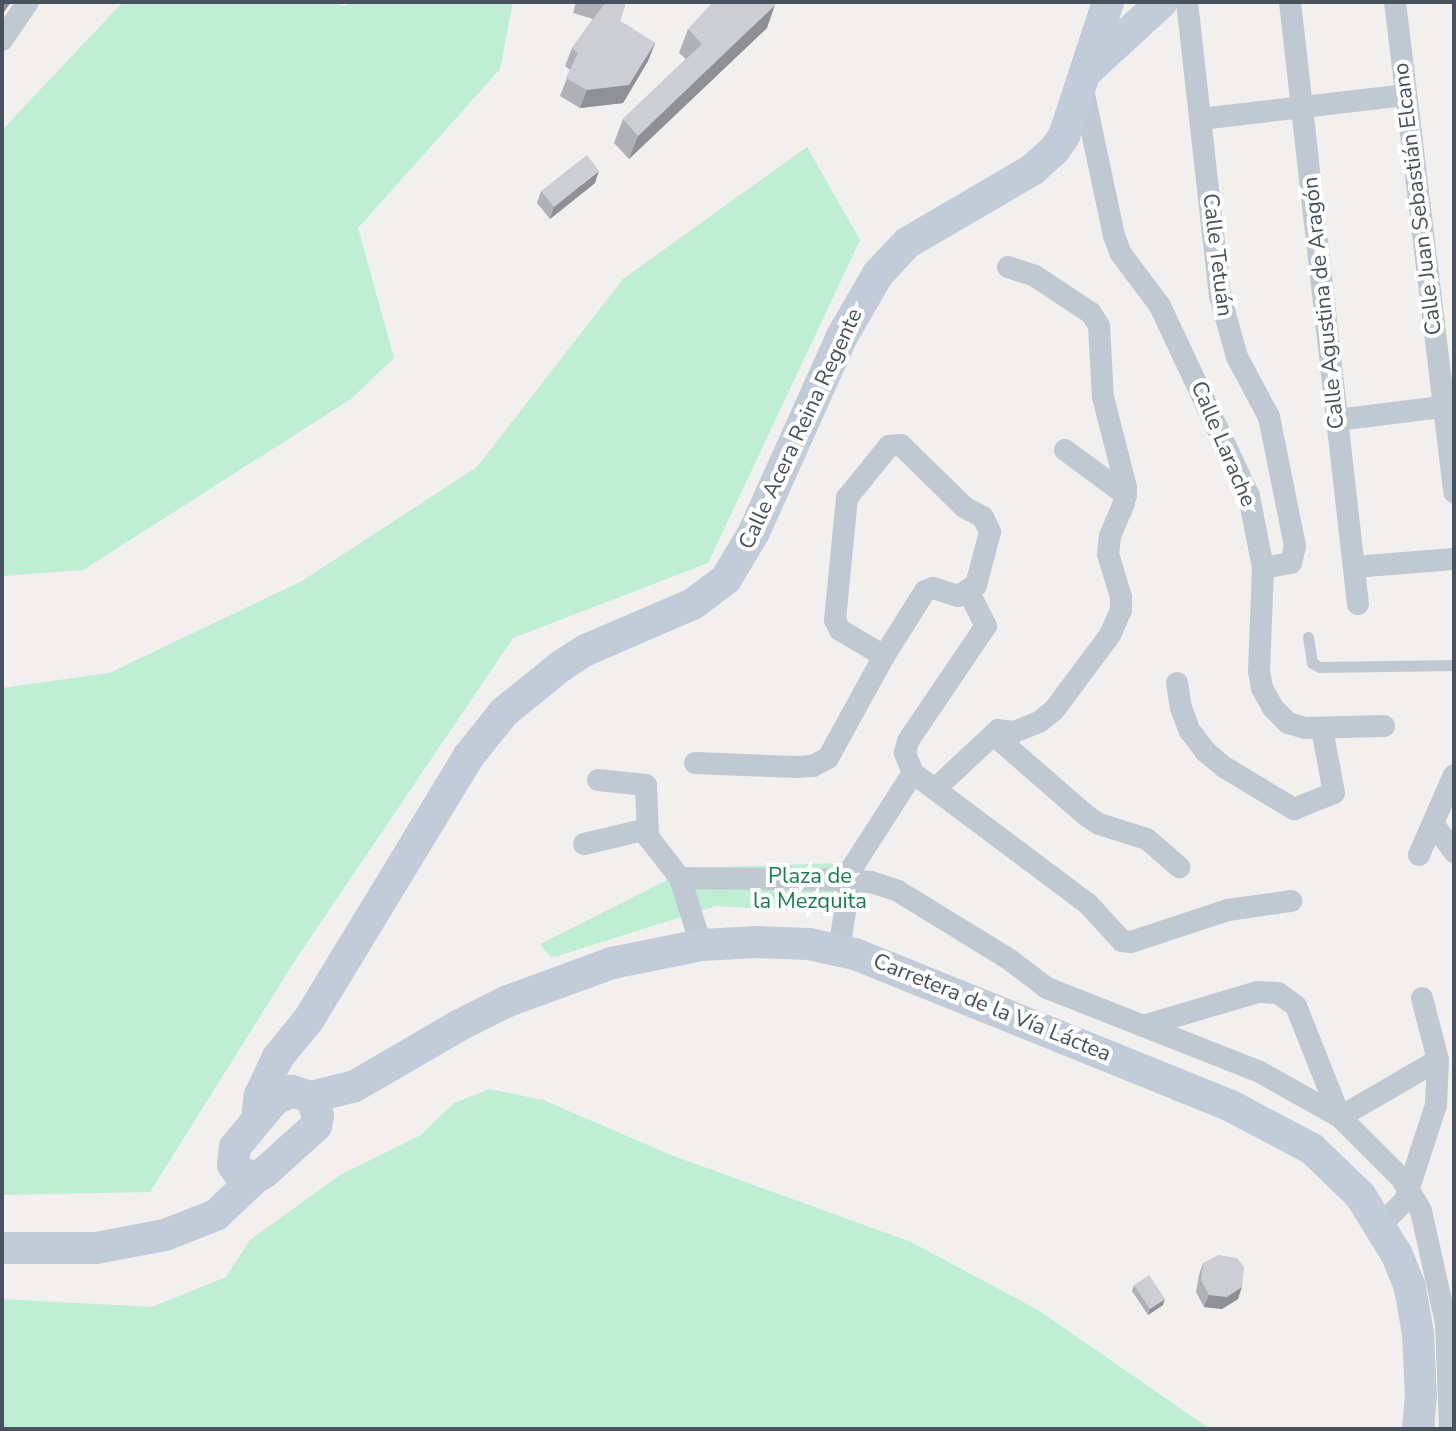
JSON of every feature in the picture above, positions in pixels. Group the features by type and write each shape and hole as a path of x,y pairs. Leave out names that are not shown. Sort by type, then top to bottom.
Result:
{"street":[{"path":"2,40 28,2"},
{"name":"Calle Acera Reina Regente","path":"257,1118 267,1076 309,1019 444,792 504,712 535,684 586,650 673,615 710,595 726,579 754,532 835,352 878,274 907,243 961,208 1032,170 1064,136 1108,2"},
{"path":"1084,78 1162,2"},
{"name":"Calle Tetuán","path":"1187,2 1227,330 1269,417 1295,546 1291,563 1263,568"},
{"name":"Calle Agustina de Aragón","path":"1290,2 1358,604"},
{"name":"Calle Juan Sebastián Elcano","path":"1395,2 1441,407 1454,492"},
{"name":"Calle Larache","path":"1084,78 1114,236 1121,254 1160,306 1240,472 1258,531 1263,568 1259,671 1262,688 1273,708 1288,723 1322,729 1384,726"},
{"path":"1201,119 1405,95"},
{"path":"935,789 995,733 1002,729 1014,732 1039,722 1054,710 1110,635 1121,610 1121,597 1108,554 1110,536 1126,495 1103,397 1099,326 1091,313 1035,276 1008,267"},
{"path":"1337,420 1441,407"},
{"path":"695,763 795,767 813,766 828,758 884,656 925,591 933,588 958,596 976,585 990,532 988,524 934,480 912,452 901,445 889,446 847,498 834,606 840,630 884,656"},
{"path":"1065,450 1126,495"},
{"path":"1354,567 1454,559"},
{"path":"969,592 986,626 908,741 905,753 913,773 1088,904 1122,941 1131,942 1228,910 1291,901"},
{"path":"1177,683 1181,708 1190,731 1205,751 1224,767 1294,809 1334,793 1322,729"},
{"path":"995,733 1087,816 1099,824 1147,839 1179,867"},
{"path":"839,949 852,868 913,773"},
{"path":"1419,855 1454,775"},
{"path":"598,780 646,785 647,829 653,846 680,878 701,945"},
{"path":"1434,825 1454,852"},
{"path":"584,844 647,829"},
{"path":"680,878 871,882 920,902 1047,988 1260,1072 1340,1117 1410,1189 1421,1211 1433,1253 1446,1323 1450,1429"},
{"name":"Carretera de la Vía Láctea","path":"310,1105 368,1080 447,1032 508,1001 612,963 701,945 809,944 839,949 1200,1093 1283,1131 1338,1171 1381,1225 1410,1288 1418,1334 1421,1395 1418,1429"},
{"path":"1143,1026 1258,992 1278,993 1296,1006 1340,1117"},
{"path":"1381,1225 1393,1216 1410,1189 1436,1105 1438,1060 1422,998"},
{"name":"Calle Acera Reina Regente","path":"309,1019 300,1055 310,1105"},
{"path":"1340,1117 1438,1060"},
{"path":"2,1248 96,1248 165,1235 216,1215 256,1177 310,1105 281,1095 257,1118 203,1205 165,1235"},
{"path":"232,1156 239,1173 256,1177"}],"lane":[{"path":"1308,637 1312,663 1320,667 1454,665"}],"green space":[{"path":"123,2 332,2 345,6 348,2 513,2 500,69 358,228 394,358 351,399 83,570 2,576 2,130"},
{"path":"807,147 860,240 708,563 513,638 294,962 150,1192 2,1195 2,688 109,673 302,581 477,467 623,279"},
{"name":"Plaza de la Mezquita","path":"837,863 832,913 716,906 551,958 540,944 691,868"},
{"path":"490,1089 543,1100 671,1155 911,1242 1038,1310 1210,1429 2,1429 2,1299 152,1307 226,1277 250,1240 340,1175 421,1135 454,1103"}],"building":[{"path":"603,2 626,2 620,21 655,43 629,85 587,90 566,78 578,53 572,48"},
{"path":"713,2 776,2 638,136 623,119 702,44 688,29"},
{"path":"587,155 599,171 554,207 541,191"},
{"path":"1218,1255 1237,1258 1244,1267 1242,1287 1227,1297 1209,1295 1201,1280 1203,1263"},
{"path":"1149,1275 1165,1299 1150,1309 1134,1285"}]}
